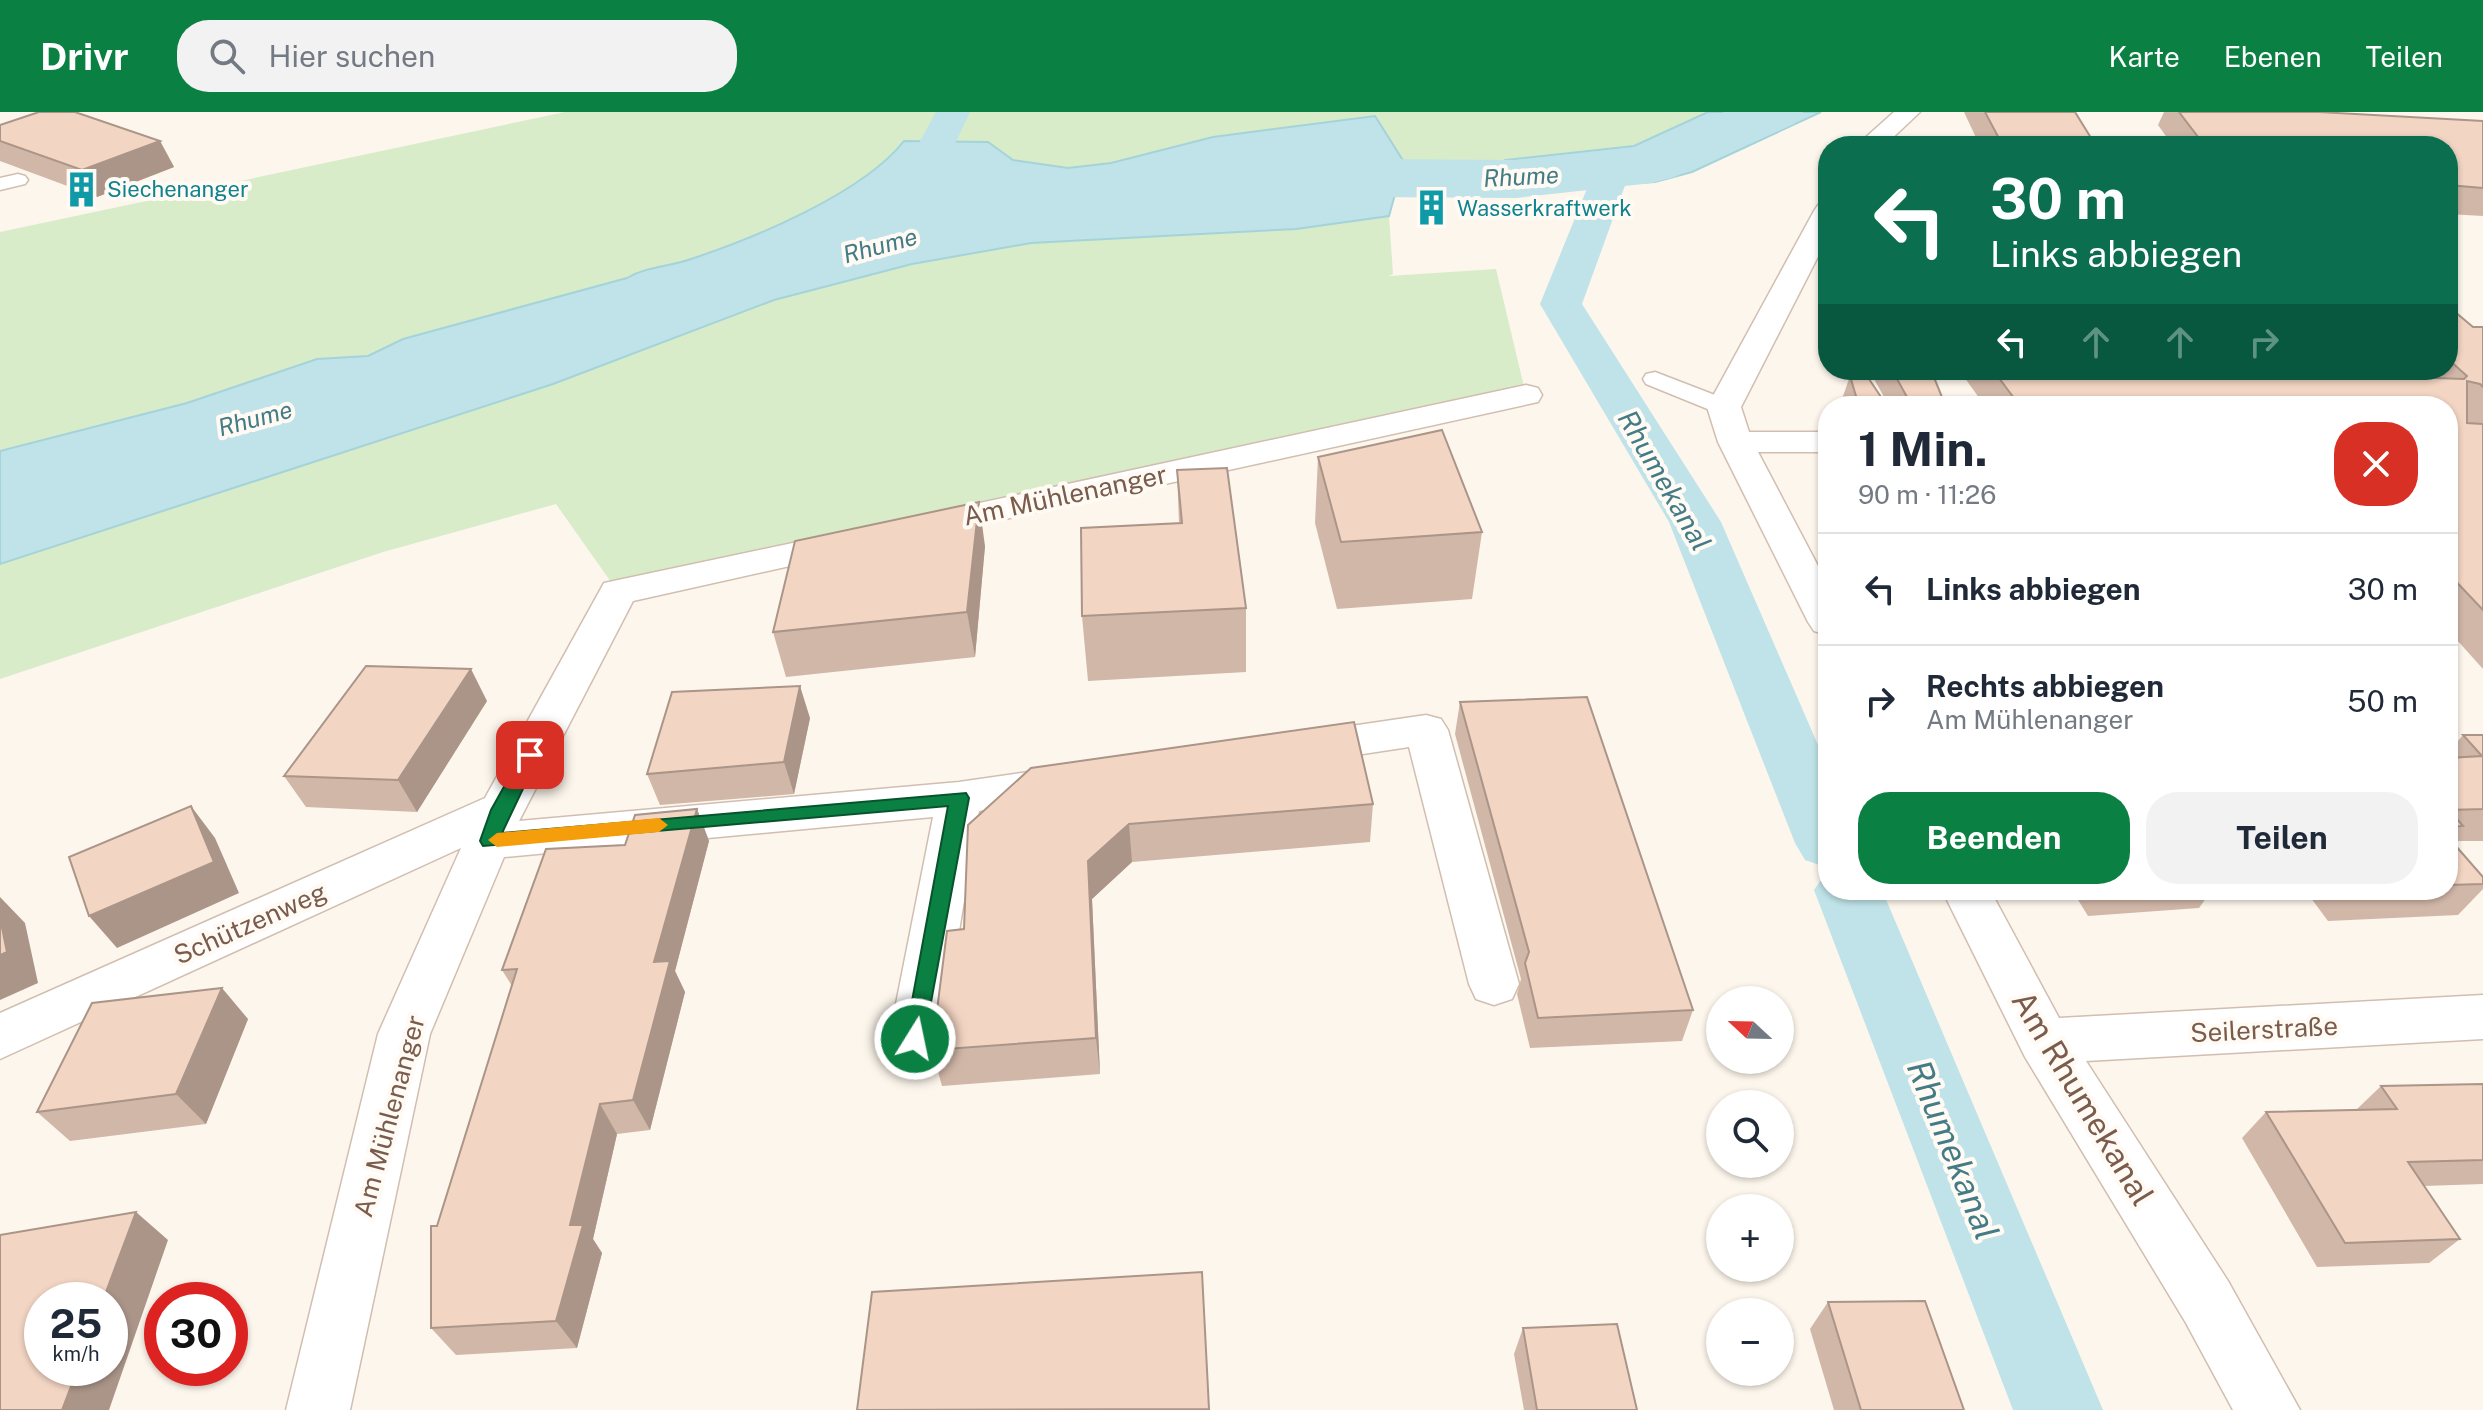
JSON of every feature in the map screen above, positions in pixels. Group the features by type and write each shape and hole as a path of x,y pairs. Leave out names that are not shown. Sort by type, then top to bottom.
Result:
{"street":[{"path":"1880,136 1908,112"},
{"path":"1818,236 1724,407 1735,442 1818,603"},
{"name":"Am Mühlenanger","path":"318,1410 404,1034 495,825 618,592 1526,395"},
{"path":"1735,442 1818,442"},
{"path":"1255,755 1426,730 1494,984"},
{"name":"Schützenweg","path":"0,1037 495,825 959,798 1099,778"},
{"path":"915,1039 959,798"},
{"name":"Am Rhumekanal","path":"1971,900 2044,1041 2207,1302 2268,1410"},
{"name":"Seilerstraße","path":"2044,1041 2483,1017"}],"lane":[{"path":"1655,379 1724,407"}],"green space":[{"path":"565,112 1708,112 1634,146 1505,160 1404,162 1389,216 1393,274 1389,276 1496,269 1526,395 618,592 556,504 383,552 0,679 0,232"}],"water":[{"path":"1708,112 1821,112 1692,172 1655,182 1512,191 1505,160 1634,146"},
{"path":"1375,116 1404,162 1389,216 1296,229 1031,243 912,264 774,300 553,384 0,564 0,451 187,403 317,359 368,356 403,339 691,259 776,226 835,196 886,160 904,141 988,142 1013,160 1068,168 1111,163 1213,137"}],"building":[{"path":"39,112 75,112 160,141 82,170 0,141 0,125"},
{"path":"1985,112 2075,112 2090,136 1998,136"},
{"path":"2179,112 2319,112 2483,121 2483,188 2458,186 2458,136 2197,136"},
{"path":"2458,314 2473,327 2483,327 2483,387 2467,381 2467,423 2483,424 2483,610 2458,584 2458,396 2012,396 2000,380 2458,380 2467,376 2458,368"},
{"path":"1851,380 1870,380 1880,396 1856,396"},
{"path":"1898,380 1935,380 1942,396 1906,396"},
{"path":"1442,430 1482,532 1341,542 1318,457"},
{"path":"1227,468 1246,608 1082,616 1081,528 1182,523 1177,470"},
{"path":"979,502 967,612 773,632 795,541"},
{"path":"366,666 471,669 398,780 284,776"},
{"path":"800,686 784,762 647,774 672,692"},
{"path":"1587,697 1693,1010 1538,1018 1525,963 1529,952 1460,702"},
{"path":"1354,722 1373,804 1129,824 1088,861 1096,1038 932,1050 947,931 964,929 968,825 1031,768"},
{"path":"2463,735 2483,735 2483,809 2458,810 2458,757 2482,756"},
{"path":"191,806 214,862 89,916 69,857"},
{"path":"697,809 654,962 670,961 633,1100 600,1104 570,1225 583,1225 556,1321 431,1328 431,1226 437,1226 517,969 502,970 546,849 625,845 635,815"},
{"path":"2458,848 2483,877 2483,884 2458,885"},
{"path":"0,918 7,952 0,955"},
{"path":"222,988 176,1094 37,1112 92,1003"},
{"path":"2483,1084 2483,1160 2408,1162 2460,1239 2345,1243 2266,1112 2397,1109 2381,1086"},
{"path":"136,1212 110,1282 24,1282 24,1386 71,1386 62,1410 0,1410 0,1235"},
{"path":"1202,1272 1209,1409 857,1410 872,1292"},
{"path":"1925,1301 1964,1410 1861,1410 1828,1302"},
{"path":"1617,1324 1637,1410 1537,1410 1523,1328"}],"waterway":[{"path":"902,219 912,191 953,112"},
{"name":"Rhume","path":"1254,186 1368,178 1516,179 1652,164 1774,112"},
{"name":"Rhumekanal","path":"1613,169 1561,304 1695,522 1818,819"},
{"name":"Rhumekanal","path":"1852,900 2058,1410"}],"slow traffic":[{"path":"497,840 659,825"}],"place":[{"name":"Siechenanger","path":"81,189"},
{"name":"Wasserkraftwerk","path":"1431,208"}],"route":[{"path":"530,755 501,810 489,841 959,798 915,1039"}]}
